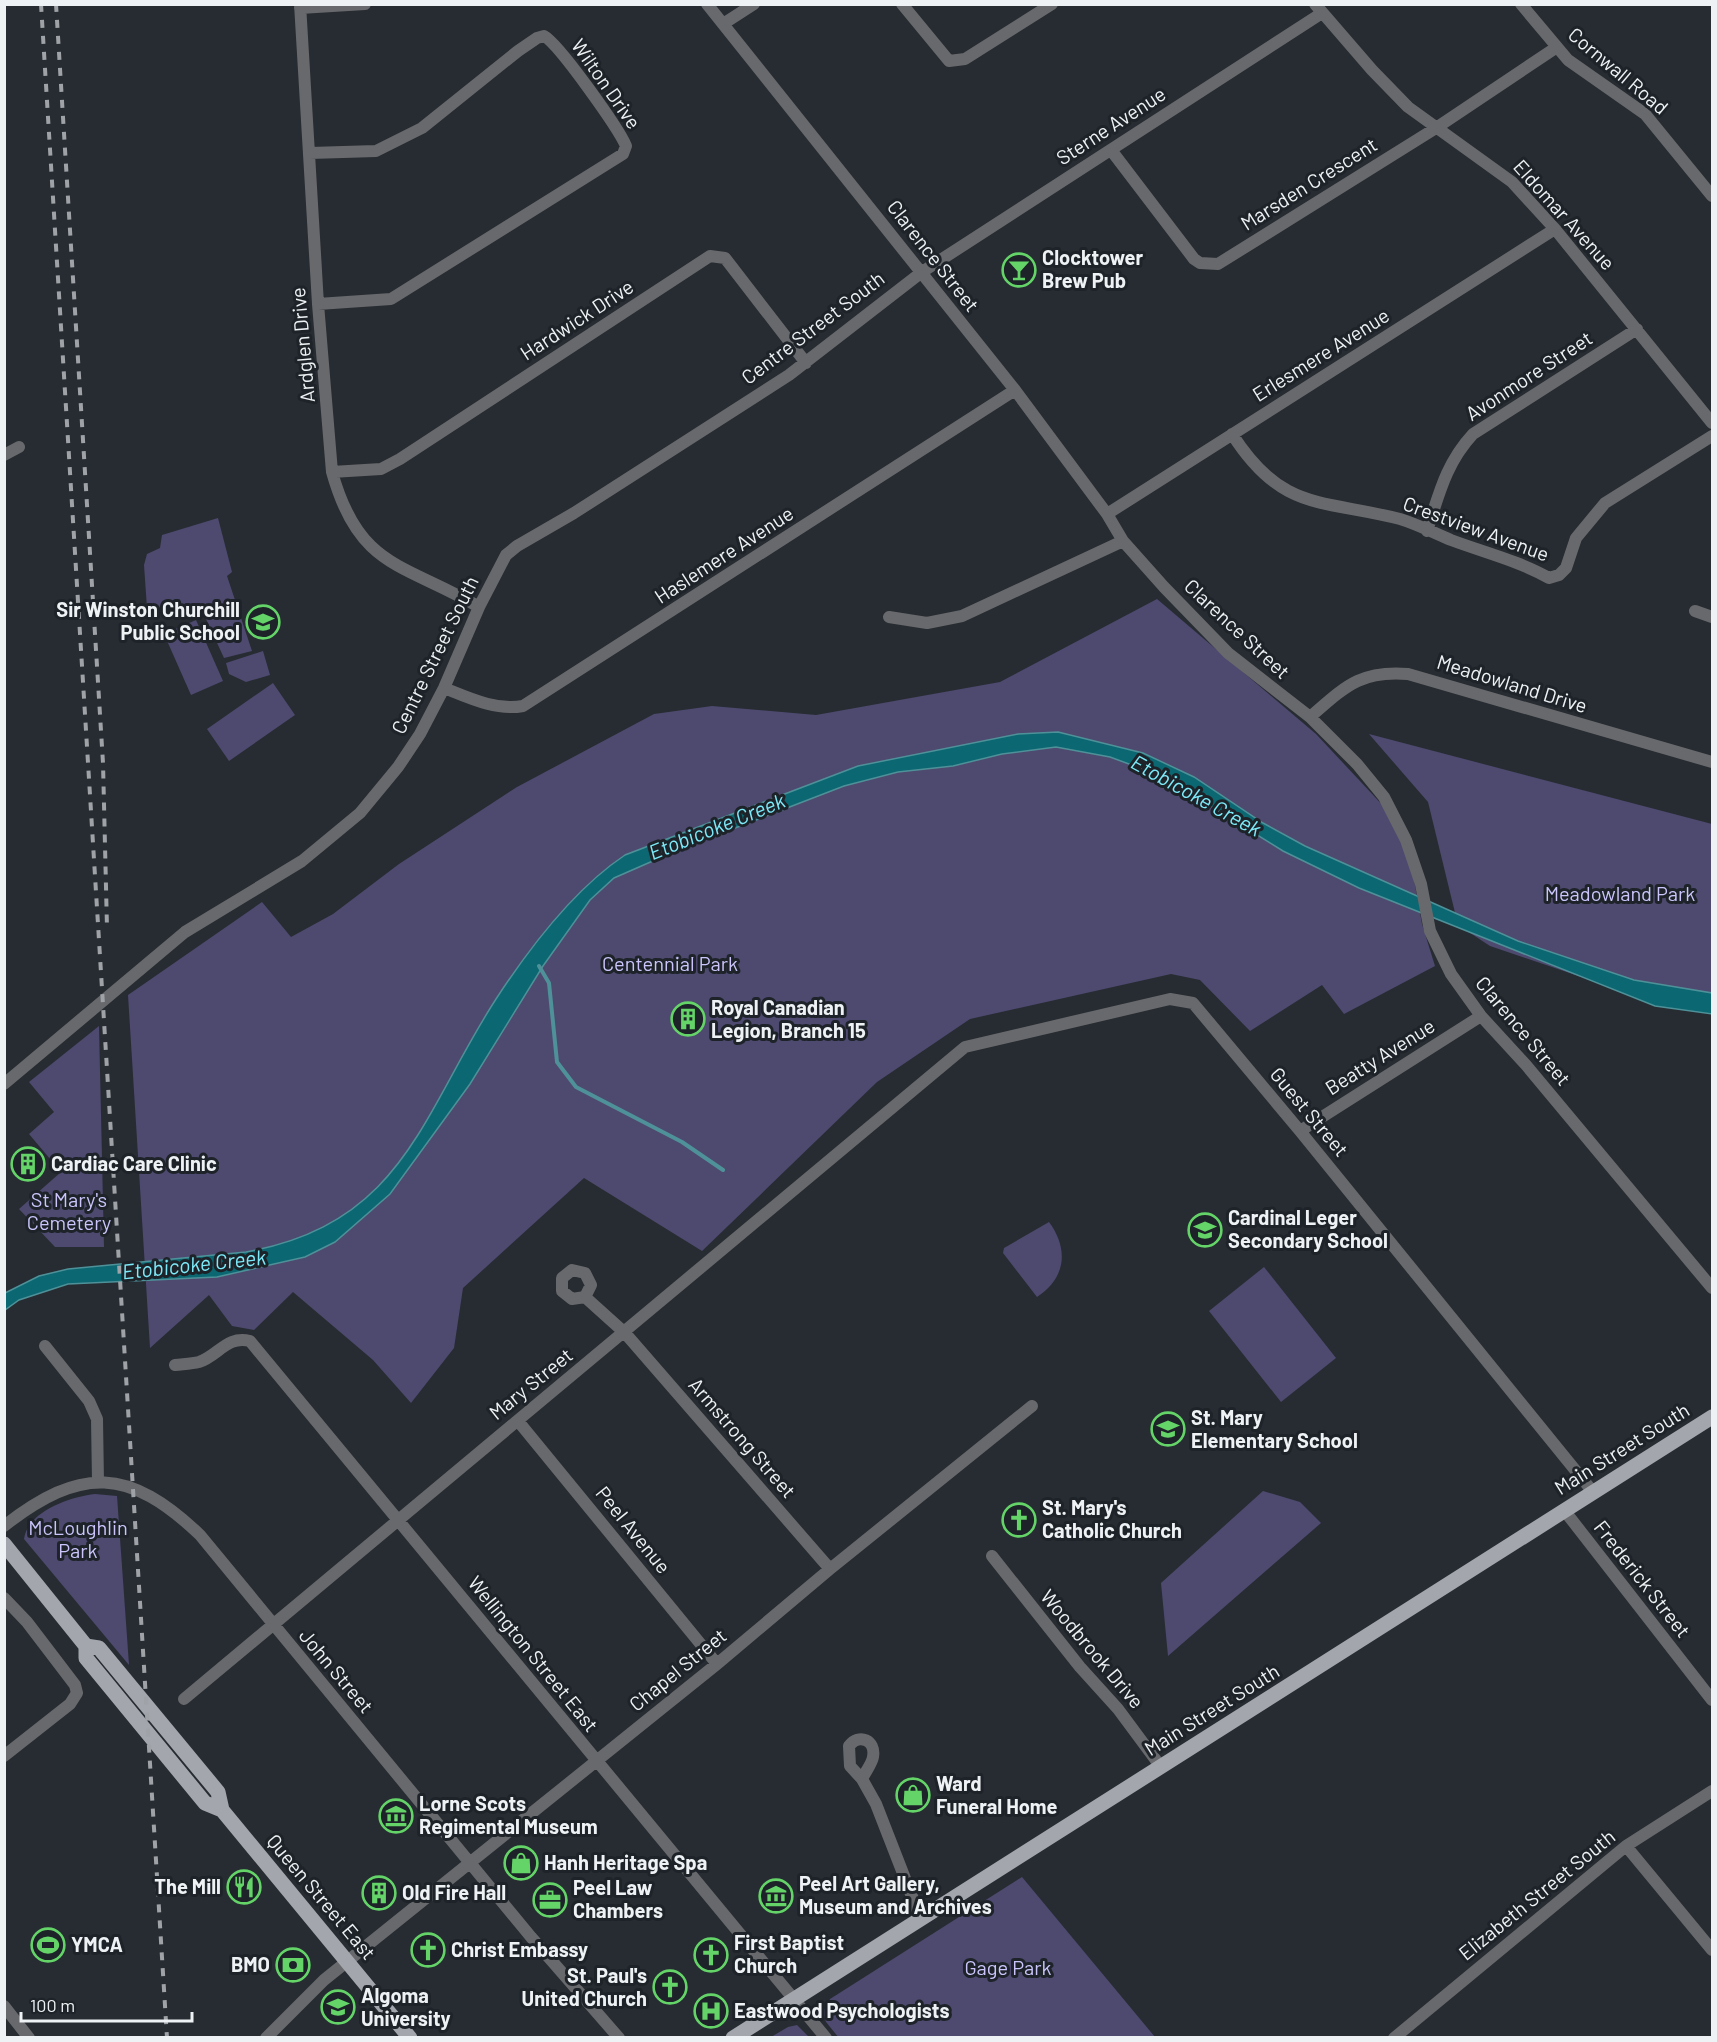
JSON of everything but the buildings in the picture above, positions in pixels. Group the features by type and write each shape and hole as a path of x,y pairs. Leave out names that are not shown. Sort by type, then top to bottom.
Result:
{"main road":[{"name":"Main Street South","path":"733,2037 1713,1417"},
{"name":"Queen Street East","path":"4,1544 86,1646 99,1648 218,1792 222,1810 410,2037"}],"street":[{"path":"300,6 366,4"},
{"name":"Clarence Street","path":"707,4 1015,390 1107,514 1123,541 1228,653 1310,717 1357,764 1384,797 1406,840 1421,884 1430,931 1451,974 1481,1016 1526,1065 1713,1288"},
{"path":"723,24 754,4"},
{"path":"902,4 949,60 965,59 1052,4"},
{"name":"Cornwall Road","path":"1521,4 1568,60 1645,114 1713,196"},
{"name":"Ardglen Drive","path":"300,6 318,304 332,472 348,516 361,537 379,554 411,574 479,607"},
{"name":"Eldomar Avenue","path":"1319,9 1371,70 1408,107 1512,182 1555,229 1713,423"},
{"name":"Sterne Avenue","path":"922,272 1111,150 1319,9"},
{"name":"Wilton Drive","path":"310,153 376,151 422,128 518,51 544,36 550,40 612,123 626,146 622,154 391,300 318,304"},
{"name":"Marsden Crescent","path":"1111,150 1194,259 1209,265 1218,264 1436,128 1557,47"},
{"name":"Erlesmere Avenue","path":"1107,514 1555,229"},
{"name":"Hardwick Drive","path":"332,472 381,469 400,459 710,256 725,258 806,363"},
{"name":"Centre Street South","path":"4,1084 185,932 302,861 360,813 398,767 444,688 479,607 506,555 806,363 922,272"},
{"name":"Avonmore Street","path":"1427,531 1448,469 1457,452 1473,434 1637,329"},
{"name":"Haslemere Avenue","path":"444,688 510,709 523,706 1015,390"},
{"name":"Crestview Avenue","path":"1232,434 1242,450 1273,483 1291,495 1332,507 1401,520 1549,578 1559,575 1566,568 1576,538 1605,503 1713,436"},
{"path":"4,455 19,447"},
{"path":"889,617 927,623 962,616 1123,541"},
{"path":"1695,611 1713,617"},
{"name":"Meadowland Drive","path":"1310,717 1349,685 1369,675 1384,672 1408,674 1713,762"},
{"name":"Guest Street","path":"903,1100 965,1047 1170,999 1193,1003 1593,1492"},
{"name":"Beatty Avenue","path":"1300,1131 1481,1016"},
{"name":"Mary Street","path":"184,1699 398,1519 625,1333 739,1234 903,1100"},
{"name":"Armstrong Street","path":"585,1297 625,1333 830,1569"},
{"name":"Wellington Street East","path":"175,1365 201,1361 228,1343 241,1339 250,1341 596,1762 826,2037"},
{"path":"4,1526 42,1498 60,1489 98,1482 97,1419 89,1401 45,1346"},
{"name":"Chapel Street","path":"266,2037 300,2001 469,1861 596,1762 1032,1406"},
{"name":"Peel Avenue","path":"518,1421 717,1664"},
{"name":"John Street","path":"98,1482 121,1485 148,1494 179,1516 200,1535 272,1625 619,2037"},
{"name":"Frederick Street","path":"1564,1510 1713,1700"},
{"name":"Woodbrook Drive","path":"992,1556 1080,1667 1118,1709 1161,1767"},
{"path":"4,1598 34,1631 75,1685 77,1693 70,1704 4,1756"},
{"path":"862,1779 876,1804 920,1917"},
{"name":"Elizabeth Street South","path":"1394,2037 1626,1846 1713,1791"},
{"path":"1626,1846 1713,1950"},
{"path":"4,2006 29,2037"}],"green space":[{"path":"218,518 232,572 227,576 252,651 224,658 200,606 147,608 144,565 147,554 160,548 162,535"},
{"name":"Centennial Park","path":"1157,599 1316,734 1388,811 1411,863 1422,924 1435,966 1344,1014 1322,985 1250,1031 1200,980 1171,974 970,1019 877,1082 702,1251 584,1178 463,1288 454,1348 411,1403 373,1360 293,1292 254,1330 232,1326 209,1295 150,1348 128,995 262,902 291,937 333,914 399,864 517,787 654,714 712,706 816,715 1000,682"},
{"path":"196,620 223,681 191,695 164,634"},
{"path":"263,651 270,675 246,682 229,674 226,663"},
{"path":"273,683 295,715 229,761 207,729"},
{"name":"Meadowland Park","path":"1369,734 1712,824 1712,1013 1649,1000 1490,946 1458,925 1428,802"},
{"name":"St Mary's Cemetery","path":"99,1026 104,1247 55,1247 19,1209 61,1172 29,1134 54,1112 29,1082"},
{"path":"1049,1222 1060,1242 1061,1262 1054,1281 1037,1297 1003,1253 1004,1248"},
{"path":"1264,1267 1336,1358 1281,1402 1209,1311"},
{"path":"1263,1491 1300,1502 1321,1523 1168,1656 1161,1583"},
{"name":"McLoughlin Park","path":"95,1494 117,1496 129,1665 24,1539 27,1529 42,1513 74,1498"},
{"name":"Gage Park","path":"1022,1877 1155,2037 839,2038 826,2022 823,2012 830,1999"},
{"path":"797,2025 809,2037 771,2037 788,2027"}],"water":[{"path":"1058,732 1143,753 1194,777 1263,823 1305,846 1518,941 1634,980 1712,993 1712,1014 1655,1006 1359,888 1283,851 1191,794 1148,771 1110,757 1056,747 1002,754 953,766 898,772 844,786 678,850 614,878 590,900 543,966 470,1084 390,1194 335,1242 305,1257 217,1277 68,1284 19,1300 5,1310 5,1293 39,1276 68,1269 246,1252 299,1238 341,1217 375,1190 402,1158 426,1122 496,999 523,959 571,902 606,869 625,855 858,766 1018,734"}],"waterway":[{"name":"Etobicoke Creek","path":"539,966 549,983 557,1062 576,1087 682,1142 723,1170"}],"railway":[{"path":"41,4 167,2038"},
{"path":"56,4 103,763 107,928"}],"place":[{"name":"Clocktower Brew Pub","path":"1019,270"},
{"name":"Sir Winston Churchill Public School","path":"263,622"},
{"name":"Royal Canadian Legion, Branch 15","path":"688,1019"},
{"name":"Cardiac Care Clinic","path":"28,1164"},
{"name":"Cardinal Leger Secondary School","path":"1205,1230"},
{"name":"St. Mary Elementary School","path":"1168,1429"},
{"name":"St. Mary's Catholic Church","path":"1019,1520"},
{"name":"Ward Funeral Home","path":"913,1795"},
{"name":"Lorne Scots Regimental Museum","path":"396,1816"},
{"name":"Hanh Heritage Spa","path":"521,1863"},
{"name":"The Mill","path":"244,1887"},
{"name":"Old Fire Hall","path":"379,1893"},
{"name":"Peel Art Gallery, Museum and Archives","path":"776,1896"},
{"name":"Peel Law Chambers","path":"550,1900"},
{"name":"YMCA","path":"48,1945"},
{"name":"Christ Embassy","path":"428,1950"},
{"name":"First Baptist Church","path":"711,1955"},
{"name":"BMO","path":"293,1965"},
{"name":"St. Paul's United Church","path":"670,1987"},
{"name":"Algoma University","path":"338,2007"},
{"name":"Eastwood Psychologists","path":"711,2011"}]}
